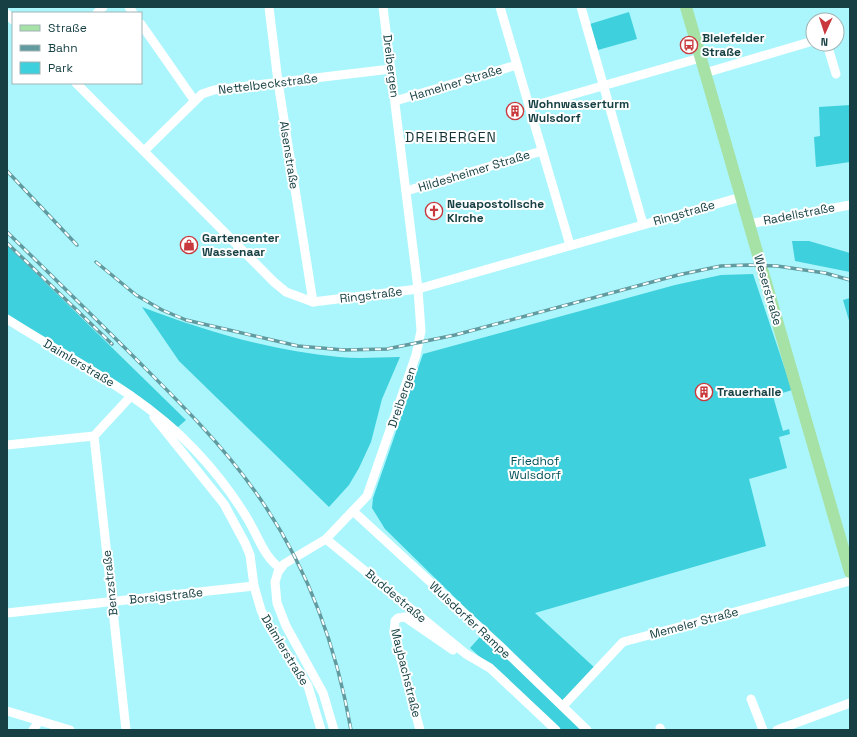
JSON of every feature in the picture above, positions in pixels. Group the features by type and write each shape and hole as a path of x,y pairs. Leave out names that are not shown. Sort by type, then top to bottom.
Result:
{"main road":[{"name":"Weserstraße","path":"686,7 850,572"}],"street":[{"name":"Alsenstraße","path":"269,7 278,82 313,302"},
{"name":"Dreibergen","path":"280,568 323,541 367,496 416,355 421,331 418,289 383,7"},
{"path":"500,7 570,245"},
{"path":"580,7 643,224"},
{"path":"142,25 194,100"},
{"path":"705,73 805,43"},
{"path":"829,52 836,74"},
{"path":"530,107 700,58"},
{"name":"Hamelner Straße","path":"395,101 517,65"},
{"name":"Nettelbeckstraße","path":"144,151 194,100 202,94 214,90 391,69"},
{"name":"Ringstraße","path":"77,84 274,282 286,292 313,302 418,289 741,197"},
{"name":"Hildesheimer Straße","path":"406,191 542,151"},
{"name":"Radellstraße","path":"749,224 850,205"},
{"name":"Daimlerstraße","path":"7,320 88,367 176,430 216,473 247,518 268,556 280,568"},
{"path":"7,444 94,436 130,396"},
{"name":"Daimlerstraße","path":"149,410 157,423 224,504 245,543 252,567 254,586 260,610 267,624 308,686 321,730"},
{"name":"Benzstraße","path":"94,436 126,730"},
{"name":"Wulsdorfer Rampe","path":"353,511 587,730"},
{"name":"Buddestraße","path":"323,541 466,654 490,668 556,730"},
{"path":"280,568 275,582 277,604 286,626 323,693 334,730"},
{"name":"Memeler Straße","path":"563,706 623,642 850,581"},
{"name":"Borsigstraße","path":"7,613 254,586"},
{"name":"Buddestraße","path":"398,618 405,617 457,653 466,654"},
{"name":"Maybachstraße","path":"398,618 393,625 394,633 420,730"},
{"path":"751,699 763,730"},
{"path":"778,730 850,703"},
{"path":"7,711 70,730"},
{"path":"33,730 39,721"}],"green space":[{"path":"629,12 637,39 598,50 590,24"},
{"path":"850,105 850,162 816,167 814,137 820,136 819,107"},
{"path":"792,241 809,241 850,253 850,272 795,261"},
{"path":"7,245 186,420 178,427 140,397 7,316"},
{"name":"Friedhof Wulsdorf","path":"753,274 792,390 773,396 783,431 789,429 790,434 779,437 787,468 749,479 766,546 535,613 595,668 563,701 583,730 560,730 470,648 487,629 385,529 372,508 373,498 423,354 675,285 721,275"},
{"path":"850,298 850,324 843,300"},
{"path":"142,307 214,332 289,350 347,358 400,357 382,399 371,442 359,468 349,485 329,507 179,361"}],"railway":[{"path":"7,171 77,245"},
{"path":"7,232 182,406 227,455 254,490 272,517 304,575 337,666 351,730"},
{"path":"7,243 112,344"},
{"path":"96,262 136,295 162,310 186,320 298,346 344,350 387,349 455,335 678,275 721,266 777,266 825,273 850,280"}],"place":[{"name":"Bielefelder Straße","path":"689,45"},
{"name":"Wohnwasserturm Wulsdorf","path":"515,111"},
{"name":"Neuapostolische Kirche","path":"434,211"},
{"name":"Gartencenter Wassenaar","path":"189,245"},
{"name":"Trauerhalle","path":"704,392"}],"district":[{"name":"DREIBERGEN","path":"451,137"}]}
